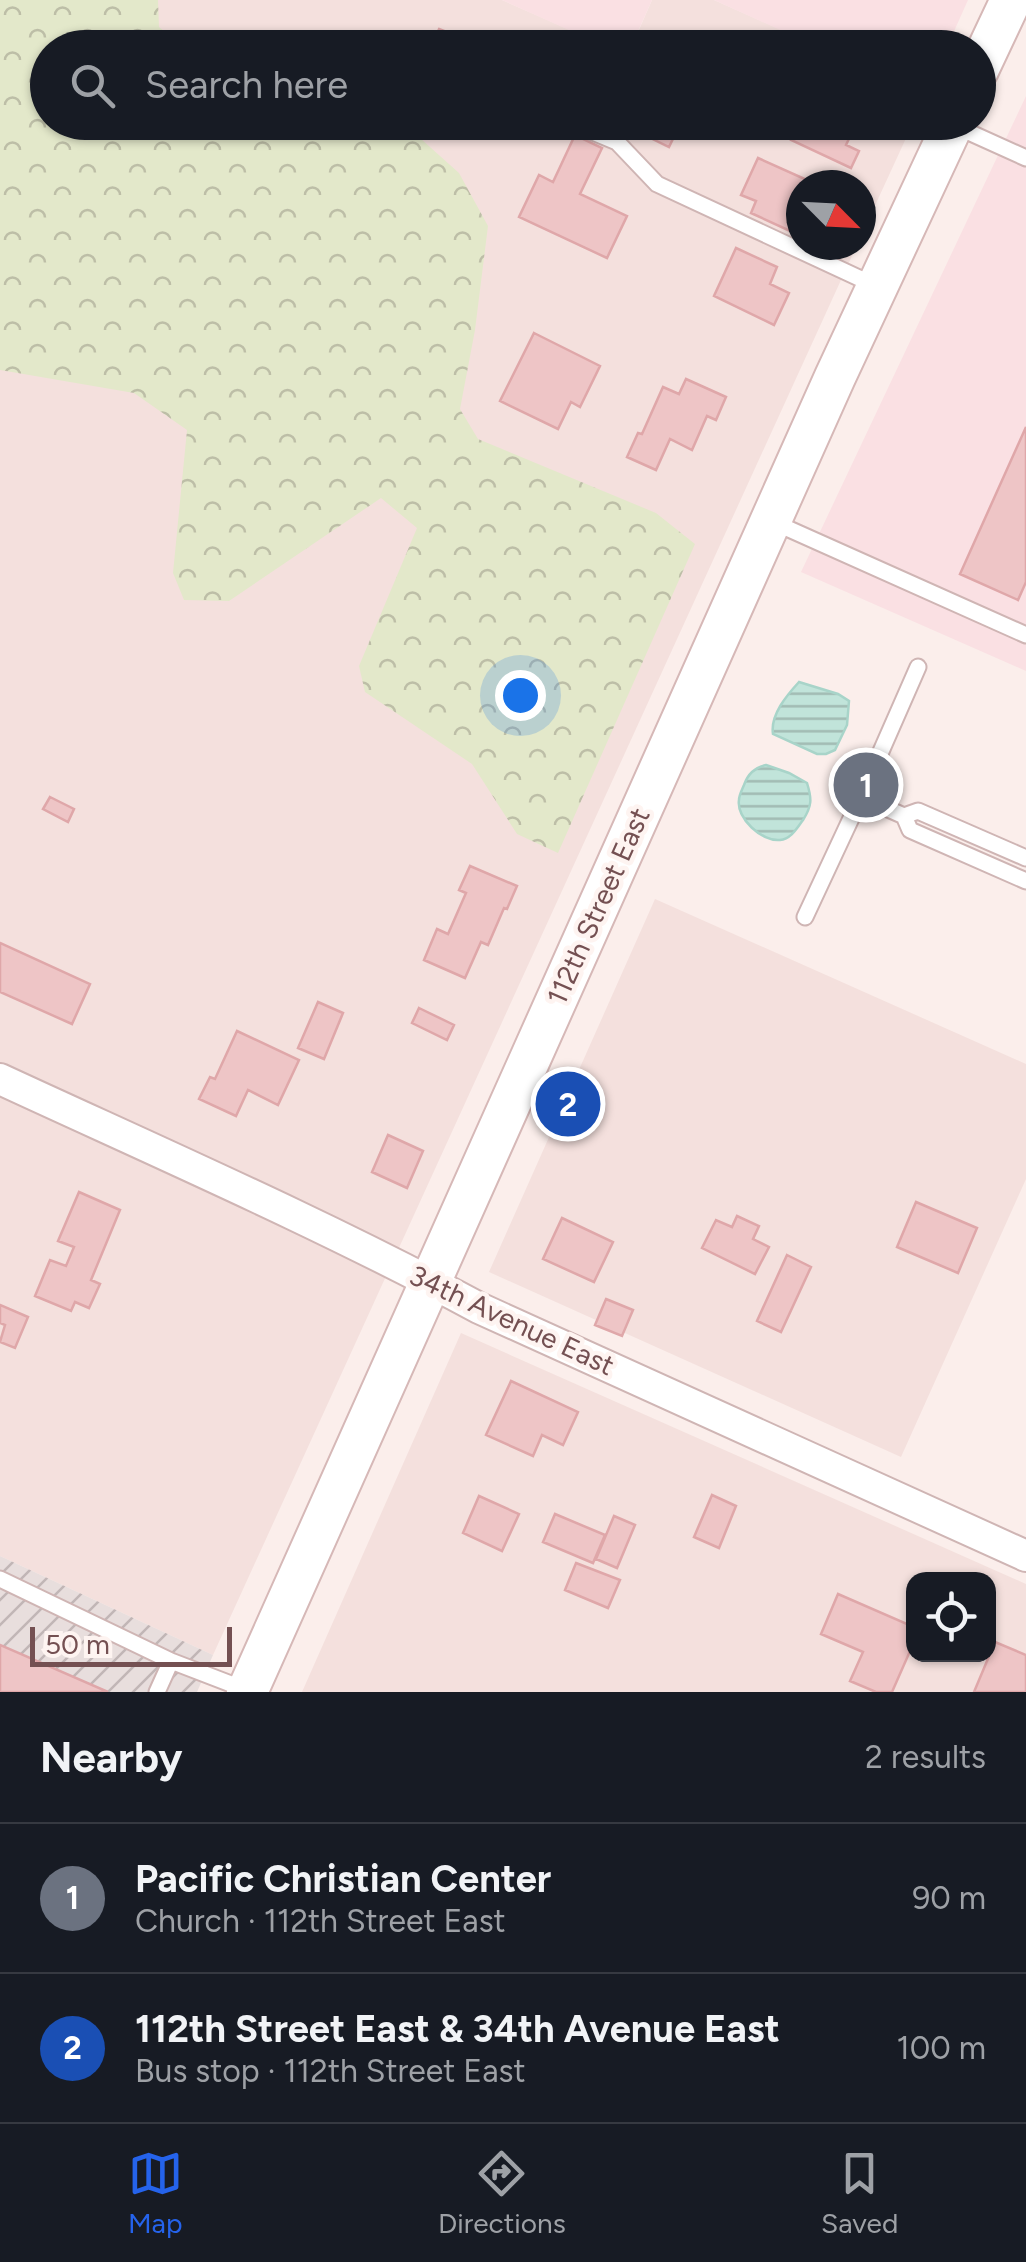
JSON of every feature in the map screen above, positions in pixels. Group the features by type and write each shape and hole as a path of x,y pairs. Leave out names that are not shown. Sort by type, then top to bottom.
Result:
{"main road":[{"path":"996,32 1011,0"},
{"name":"112th Street East","path":"248,1691 946,140"}],"street":[{"name":"34th Avenue East","path":"0,1079 479,1308 1026,1556"}],"lane":[{"path":"612,140 657,184 877,287"},
{"path":"987,140 1026,158"},
{"path":"771,522 1026,635"},
{"path":"805,917 918,667"},
{"path":"861,797 904,816 910,830 1026,881"},
{"path":"904,816 918,810 1026,858"},
{"path":"0,1578 171,1661 248,1691"},
{"path":"157,1692 171,1661"}],"shaded area":[{"path":"0,0 502,0 570,30 30,30 30,140 905,140 876,203 876,170 786,170 786,260 850,260 213,1655 0,1556"},
{"path":"502,0 652,0 639,30 569,30"},
{"path":"652,0 714,0 782,30 639,30"},
{"path":"714,0 968,0 955,30 780,30"},
{"path":"1026,96 1026,671 801,572"},
{"path":"655,899 1026,1064 1026,1179 901,1457 489,1272"},
{"path":"461,1333 1026,1584 1026,1692 302,1692"},
{"path":"0,1556 213,1655 197,1692 0,1692"}],"green space":[{"path":"0,0 158,0 159,27 163,30 30,30 30,140 422,140 459,173 488,226 460,409 478,439 656,513 695,544 558,853 517,834 472,764 365,692 359,666 417,528 381,498 229,601 184,600 173,573 187,430 134,393 0,370"}],"water":[{"path":"799,682 849,701 847,725 835,750 817,754 773,734 777,713"},
{"path":"766,765 807,783 809,789 806,815 784,839 773,840 758,833 739,807 747,778"}],"building":[{"path":"573,140 585,140 602,148 580,194 627,216 607,258 519,217 539,175 553,182"},
{"path":"791,140 848,140 846,145 859,151 851,168"},
{"path":"758,158 786,171 786,229 751,213 756,201 741,195"},
{"path":"736,248 777,267 770,284 789,293 774,325 714,296"},
{"path":"534,333 600,366 580,407 571,402 558,429 500,401"},
{"path":"686,379 726,397 716,420 707,416 692,450 670,439 656,470 627,457 663,387 679,394"},
{"path":"1026,427 1026,582 1018,600 960,574"},
{"path":"50,797 74,809 68,822 43,809"},
{"path":"470,866 517,886 488,945 481,942 465,978 424,960 437,929 448,934 466,893 459,890"},
{"path":"0,943 90,984 72,1024 0,992"},
{"path":"318,1002 343,1013 324,1059 298,1048"},
{"path":"419,1008 454,1025 447,1040 412,1023"},
{"path":"237,1031 299,1060 278,1105 248,1090 236,1116 199,1099 210,1077 215,1079"},
{"path":"388,1135 423,1151 407,1188 372,1172"},
{"path":"79,1192 120,1210 91,1280 100,1284 89,1308 75,1302 71,1311 35,1296 50,1260 66,1266 74,1247 58,1241"},
{"path":"916,1202 977,1228 958,1273 897,1247"},
{"path":"737,1216 759,1226 753,1239 769,1247 755,1274 702,1248 716,1220 732,1227"},
{"path":"562,1218 613,1242 594,1282 543,1259"},
{"path":"787,1255 811,1267 781,1332 757,1321"},
{"path":"606,1299 633,1310 622,1336 595,1325"},
{"path":"0,1305 28,1317 15,1348 0,1342 5,1325 0,1323"},
{"path":"511,1381 578,1412 563,1445 542,1435 533,1456 486,1435"},
{"path":"712,1495 736,1506 719,1548 694,1537"},
{"path":"479,1496 519,1514 502,1551 463,1533"},
{"path":"555,1514 605,1535 593,1563 543,1542"},
{"path":"614,1516 635,1525 617,1568 596,1559"},
{"path":"576,1563 620,1580 608,1608 565,1590"},
{"path":"838,1594 906,1624 906,1660 892,1692 876,1692 850,1681 863,1652 821,1634"},
{"path":"996,1642 1026,1655 1026,1692 974,1692 987,1662 996,1662"},
{"path":"0,1645 108,1692 0,1692"}],"place":[{"name":"Pacific Christian Center","path":"866,785"},
{"name":"112th Street East & 34th Avenue East","path":"568,1104"}]}
